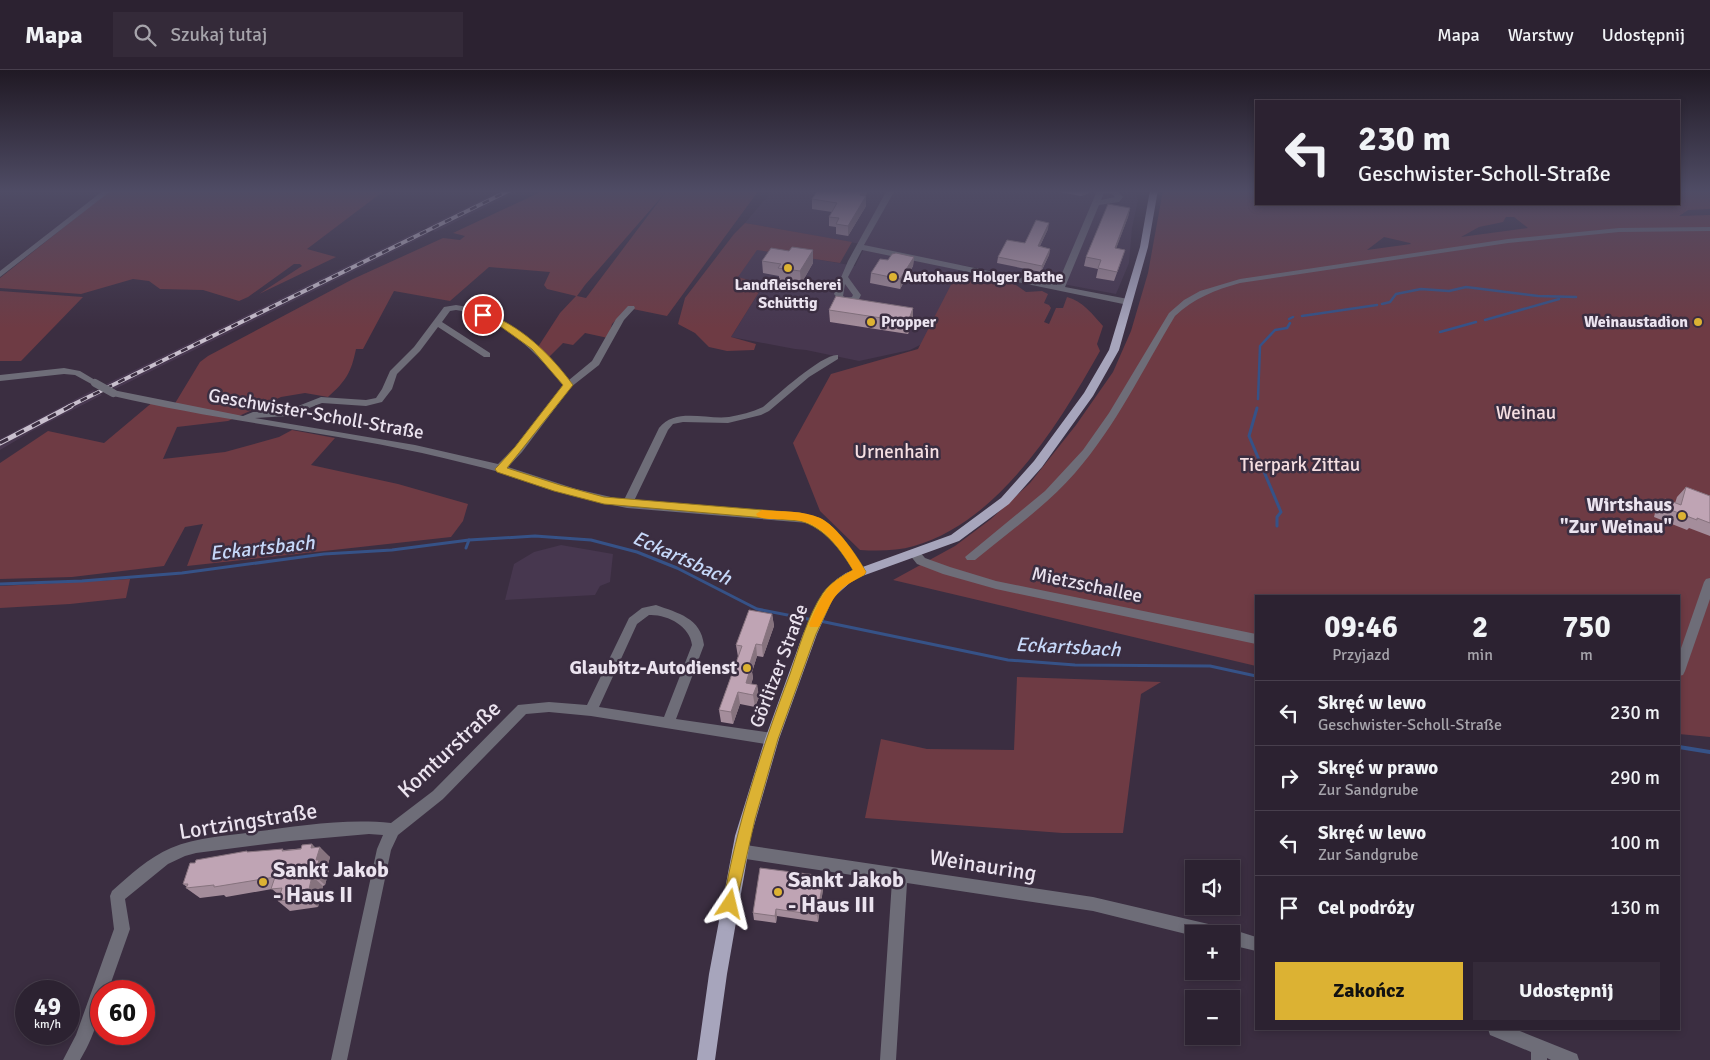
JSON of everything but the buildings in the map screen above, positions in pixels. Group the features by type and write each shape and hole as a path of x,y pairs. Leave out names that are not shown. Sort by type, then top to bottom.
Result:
{"main road":[{"name":"Görlitzer Straße","path":"706,1060 718,974 739,851 772,739 810,634 822,608 834,588 841,582 860,572 915,554 964,533 1005,501 1024,482 1084,402 1102,374 1114,350 1146,236"}],"street":[{"path":"0,275 49,236"},
{"path":"844,277 866,236"},
{"path":"1060,288 1083,236"},
{"path":"971,557 1048,494 1072,470 1098,438 1172,316 1180,307 1196,295 1218,286 1240,281 1508,241 1556,236"},
{"path":"860,247 1128,302"},
{"path":"241,419 253,415 289,413 321,400 366,404 379,400 387,389 392,373 417,349 436,322 451,307 490,318 535,347 568,385"},
{"path":"500,469 518,450 568,385 596,362 620,319 631,308"},
{"path":"436,322 487,355"},
{"path":"626,504 664,428 670,422 683,419 728,420 758,413 766,409 806,375 835,357"},
{"name":"Geschwister-Scholl-Straße","path":"0,378 64,371 77,373 113,393 166,406 415,448 500,469 604,501 800,517 817,521 826,528 852,559 860,572"},
{"name":"Mietzschallee","path":"915,554 921,561 947,571 996,585 1255,639"},
{"path":"1680,667 1710,582"},
{"path":"591,711 633,621 646,612 656,610 682,619 697,635 698,645 668,724"},
{"name":"Komturstraße","path":"339,1060 384,849 393,830 438,795 523,709 549,707 591,711 772,739"},
{"name":"Lortzingstraße","path":"71,1060 84,1038 122,929 117,896 162,859 185,848 290,834 369,827 393,830"},
{"name":"Weinauring","path":"739,851 1093,904 1185,926"},
{"path":"888,1060 900,875"},
{"path":"1240,940 1255,944"},
{"path":"1498,1030 1540,1053 1572,1060"}],"shaded area":[{"path":"407,236 425,236 115,389 106,384"},
{"path":"818,236 1131,236 1129,263 1116,294 961,265 922,344 910,350 859,361 731,337 764,284 737,277 757,249 855,266 866,245"},
{"path":"93,390 102,395 32,431 0,450 0,439"},
{"path":"561,545 613,554 610,582 600,586 595,595 505,600 514,564 534,552"}],"green space":[{"path":"53,236 324,236 307,249 336,257 259,294 302,266 294,264 248,297 239,301 203,290 160,289 149,281 133,279 81,294 0,288 0,278"},
{"path":"465,236 627,236 577,296 586,298 632,236 725,236 667,316 628,308 612,324 608,338 585,333 573,345 563,343 549,357 538,347 560,313 576,296 547,289 544,285 550,272 489,267 450,301 394,291 363,349 356,349 347,376 328,397 305,393 281,397 228,421 177,427 163,459 225,452 279,437 292,430 335,438 311,465 398,484 468,504 463,521 451,537 187,566 203,524 185,527 164,566 72,577 0,579 0,463 48,431 104,443 154,401 174,405 200,362 208,356 353,279 443,238 460,240"},
{"path":"732,236 819,236 852,242 840,263 757,250 738,277 764,284 731,337 756,344 754,350 727,351 709,347 695,333 678,324 685,298"},
{"name":"Weinau","path":"1155,236 1710,236 1710,737 1680,734 1680,595 1255,595 1255,666 893,580 955,546 991,519 1030,483 1076,425 1113,372 1131,331 1148,273","holes":["1384,237 1411,244 1367,250"]},
{"name":"Urnenhain","path":"957,273 1016,285 1026,292 1042,291 1048,294 1044,303 1051,308 1044,322 1049,324 1056,308 1063,308 1067,297 1073,299 1087,309 1103,326 1097,344 1100,351 1066,409 1024,467 973,516 945,534 914,546 901,549 860,550 820,511 793,443 831,374 918,349"},
{"path":"0,291 83,297 21,361 0,361"},
{"path":"130,579 126,598 70,604 0,608 0,586"},
{"path":"1017,677 1161,682 1141,694 1123,833 1062,833 865,818 881,739 927,749 1014,750"}],"waterway":[{"path":"1382,304 1390,302 1396,294 1421,289 1449,291 1466,287 1538,296 1576,297"},
{"path":"1485,320 1559,299"},
{"path":"1302,316 1377,305"},
{"path":"1289,319 1293,317"},
{"path":"1440,332 1476,322"},
{"path":"1258,399 1260,346 1275,330 1287,328 1290,323"},
{"path":"1257,408 1249,436 1281,512 1277,517 1277,526"},
{"name":"Eckartsbach","path":"469,540 535,536 591,540 637,552 677,568 757,609 813,620"},
{"name":"Eckartsbach","path":"0,584 82,581 182,573 324,554 392,550 469,540"},
{"name":"Eckartsbach","path":"466,548 469,540"},
{"name":"Eckartsbach","path":"820,621 1008,660 1075,665 1210,666 1255,676"},
{"name":"Eckartsbach","path":"1680,747 1710,752"}],"railway":[{"path":"68,407 416,236"},
{"path":"0,443 71,406"}],"slow traffic":[{"path":"762,514 800,517 817,521 826,528 852,559 860,572 850,576 834,588 828,595 815,624"}],"place":[{"name":"Landfleischerei Schüttig","path":"788,268"},
{"name":"Autohaus Holger Bathe","path":"893,277"},
{"name":"Propper","path":"871,322"},
{"name":"Weinaustadion","path":"1698,322"},
{"name":"Wirtshaus \"Zur Weinau\"","path":"1682,516"},
{"name":"Glaubitz-Autodienst","path":"747,668"},
{"name":"Sankt Jakob - Haus II","path":"263,882"},
{"name":"Sankt Jakob - Haus III","path":"778,892"}],"route":[{"path":"483,315 503,325 535,347 568,385 518,450 500,469 604,501 800,517 817,521 826,528 852,559 860,572 841,582 828,595 810,634 772,739 748,819 739,851 730,904"}],"park label":[{"name":"Tierpark Zittau","path":"1300,465"}]}
